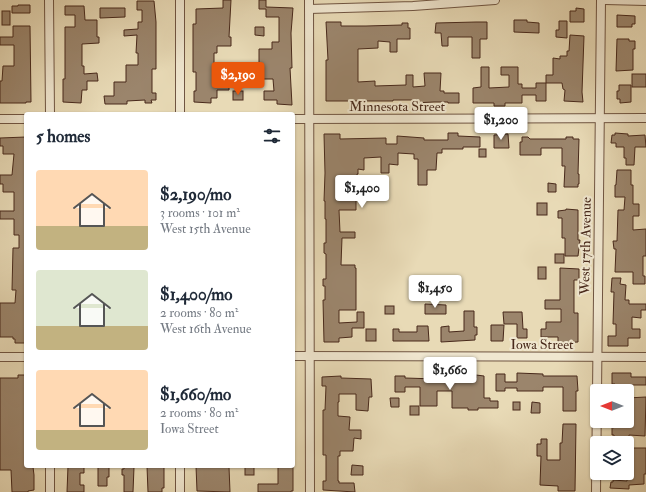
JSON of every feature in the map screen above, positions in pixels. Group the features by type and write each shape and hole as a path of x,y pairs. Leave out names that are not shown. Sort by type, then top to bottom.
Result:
{"street":[{"path":"49,0 50,112"},
{"path":"180,0 180,112"},
{"path":"309,0 310,492"},
{"path":"309,9 413,6 495,0"},
{"name":"West 17th Avenue","path":"596,492 601,0"},
{"path":"605,0 646,1"},
{"name":"Minnesota Street","path":"295,119 646,118"},
{"path":"0,119 24,119"},
{"path":"0,356 24,356"},
{"name":"Iowa Street","path":"295,356 646,357"},
{"path":"50,468 50,492"},
{"path":"180,468 180,492"}],"building":[{"path":"223,0 231,0 229,37 231,37 231,46 217,46 217,53 214,53 214,83 229,83 229,90 217,90 217,98 211,98 211,103 194,102 194,91 196,91 196,72 193,72 193,24 196,24 196,9 223,8"},
{"path":"259,0 266,0 266,7 293,8 291,33 292,68 290,68 292,105 277,104 277,100 264,100 264,91 274,91 273,79 261,79 261,72 259,72 259,49 272,49 272,42 279,42 279,17 266,17 266,9 259,9"},
{"path":"137,1 154,1 156,22 156,69 152,69 152,93 156,93 156,100 151,100 152,103 145,103 145,100 127,101 127,104 105,104 104,96 114,96 114,82 126,82 126,65 138,65 138,53 136,53 137,35 124,36 124,30 138,29 138,22 142,22 142,10 137,10"},
{"path":"30,5 30,13 12,13 12,6"},
{"path":"65,6 84,6 85,20 97,20 97,37 99,37 99,43 82,44 82,66 84,66 84,74 97,73 98,81 87,81 87,90 82,90 81,103 63,102 63,79 65,79 65,27 75,27 75,15 65,15"},
{"path":"100,8 125,8 125,17 100,18"},
{"path":"576,8 584,9 584,22 570,22 570,11 576,11"},
{"path":"2,11 10,11 10,25 2,25"},
{"path":"617,15 635,16 635,24 632,24 632,27 617,27"},
{"path":"514,20 527,20 527,22 539,23 539,33 514,32"},
{"path":"559,21 567,21 567,38 556,37 556,30 559,30"},
{"path":"326,22 341,22 341,26 402,25 402,23 408,23 408,28 410,28 410,39 397,39 397,52 390,52 390,42 378,41 378,48 358,49 358,82 375,81 375,86 406,85 406,75 413,75 413,87 425,86 424,73 441,73 440,91 444,91 444,93 459,93 459,103 414,103 414,100 326,101 326,60 328,60"},
{"path":"487,22 487,39 480,39 480,58 472,58 472,37 448,37 448,46 442,46 441,33 435,33 436,23"},
{"path":"13,26 30,26 31,102 0,103 0,81 2,81 3,66 14,66 14,45 0,45 0,37 13,37"},
{"path":"255,27 264,27 264,36 255,35"},
{"path":"570,35 584,36 583,102 564,101 565,90 563,89 562,83 546,83 546,75 553,75 553,58 560,59 560,56 567,56 567,51 569,51"},
{"path":"617,39 629,39 629,41 635,41 635,49 633,49 633,70 616,71"},
{"path":"481,67 489,67 489,88 509,87 509,75 501,75 501,67 518,67 518,84 522,84 522,88 536,88 536,83 546,83 546,101 536,101 536,95 522,95 522,103 505,103 505,106 494,106 494,103 473,103 473,88 481,87"},
{"path":"632,74 646,74 646,87 632,87"},
{"path":"619,85 631,85 631,102 620,103 620,99 617,99"},
{"path":"233,91 243,91 243,100 233,100"},
{"path":"448,133 458,133 458,136 480,137 480,147 442,149 442,153 437,153 436,170 427,170 427,185 418,185 418,159 414,159 414,154 398,153 398,165 389,164 389,173 381,173 381,157 364,158 364,170 358,169 357,174 358,193 356,193 356,210 339,210 340,232 355,232 355,238 342,238 341,265 355,265 356,268 356,310 339,310 339,323 357,322 357,312 364,312 364,328 352,328 352,337 339,338 339,342 324,342 323,300 325,300 325,286 323,286 323,279 326,279 326,254 324,253 324,243 326,243 326,219 324,201 324,134 340,134 340,139 386,138 386,144 397,144 397,136 424,138 424,140 448,140"},
{"path":"615,133 628,134 628,136 645,135 646,147 635,147 634,165 626,165 626,158 624,158 624,147 616,147 616,143 611,143 612,135 615,135"},
{"path":"508,134 509,148 494,148 494,135"},
{"path":"24,137 24,343 15,343 15,339 13,339 13,337 0,337 0,303 15,303 16,290 12,290 13,248 19,248 19,235 14,235 14,219 0,219 0,211 14,211 14,192 3,192 3,184 0,184 0,175 12,175 14,154 3,154 3,146 0,146 0,138"},
{"path":"522,137 528,137 530,139 566,139 566,137 573,137 573,139 579,139 578,187 564,187 565,166 562,166 562,148 541,148 541,155 520,155 520,142 522,142"},
{"path":"479,149 486,149 486,157 479,157"},
{"path":"617,170 631,170 633,204 639,204 639,216 633,216 633,230 646,229 646,256 643,256 643,276 645,276 645,284 633,284 633,272 615,272 616,249 614,249 613,241 617,241 618,210 624,210 625,197 615,197"},
{"path":"548,183 556,184 556,192 548,192"},
{"path":"537,203 547,203 547,215 537,215"},
{"path":"566,209 578,210 578,240 580,240 578,256 565,256 565,238 562,238 562,218 558,218 558,211"},
{"path":"555,254 564,254 564,263 555,263"},
{"path":"538,267 546,267 546,279 538,279"},
{"path":"560,268 579,269 579,280 574,280 574,313 578,313 578,342 558,343 558,337 541,337 541,329 546,329 546,322 561,322 561,309 545,309 545,300 560,300"},
{"path":"612,278 621,278 620,284 626,285 625,300 629,300 629,304 646,304 646,310 641,310 641,318 632,317 632,329 640,329 640,338 628,338 628,346 608,346 608,336 616,336 616,324 613,324 614,292 611,292"},
{"path":"425,304 446,305 446,314 425,314"},
{"path":"385,306 394,306 394,314 385,314"},
{"path":"464,311 474,311 474,327 477,327 477,335 475,335 475,340 441,342 441,327 449,326 449,332 464,331"},
{"path":"503,312 522,312 523,329 527,329 527,338 517,338 517,324 504,324"},
{"path":"491,325 504,325 503,341 491,341"},
{"path":"417,326 428,326 429,341 393,341 393,329 399,329 399,332 417,332"},
{"path":"366,329 376,329 376,341 366,341"},
{"path":"517,373 543,374 543,376 577,376 578,391 576,391 576,411 563,411 563,387 543,387 543,391 517,391 517,388 505,388 505,391 496,391 496,374 505,374 505,382 517,382"},
{"path":"612,373 631,373 631,377 646,377 646,385 612,384"},
{"path":"18,375 24,375 24,468 33,468 34,475 34,490 28,492 12,492 11,470 0,470 0,378 18,378"},
{"path":"476,375 484,376 484,398 490,398 490,401 498,401 498,408 478,408 478,410 468,410 468,408 452,408 452,391 437,391 437,406 420,406 420,387 405,387 405,392 395,392 395,376 405,376 405,378 437,379 437,377 476,378"},
{"path":"341,376 341,378 371,379 372,397 369,397 368,411 356,410 356,394 339,394 338,416 350,417 349,430 361,430 361,439 354,438 353,451 340,451 340,456 338,456 338,481 339,483 354,483 355,492 323,490 323,481 326,481 326,455 323,455 323,410 325,410 326,386 322,386 322,377"},
{"path":"646,397 645,436 612,435 612,428 634,428 634,398"},
{"path":"390,398 399,398 399,407 391,407"},
{"path":"513,402 520,402 520,410 513,410"},
{"path":"532,402 540,403 540,413 531,413"},
{"path":"410,406 419,406 419,415 410,415"},
{"path":"563,424 576,424 575,491 558,491 558,486 540,485 541,456 537,456 537,444 541,444 541,439 547,439 547,460 560,460 560,443 562,443"},
{"path":"634,448 646,448 646,474 644,474 644,484 629,485 629,489 610,488 613,480 634,480"},
{"path":"352,465 363,466 363,475 351,475"},
{"path":"68,468 84,468 84,473 80,473 80,485 84,485 84,492 67,492"},
{"path":"98,468 109,468 107,486 98,486"},
{"path":"134,468 133,492 124,492 124,475 122,475 122,469"},
{"path":"147,468 164,468 164,488 162,488 162,492 148,492"},
{"path":"196,468 229,468 230,492 197,491"},
{"path":"245,468 254,468 254,475 245,475"},
{"path":"278,468 293,468 293,491 258,492 258,484 278,484"}]}
